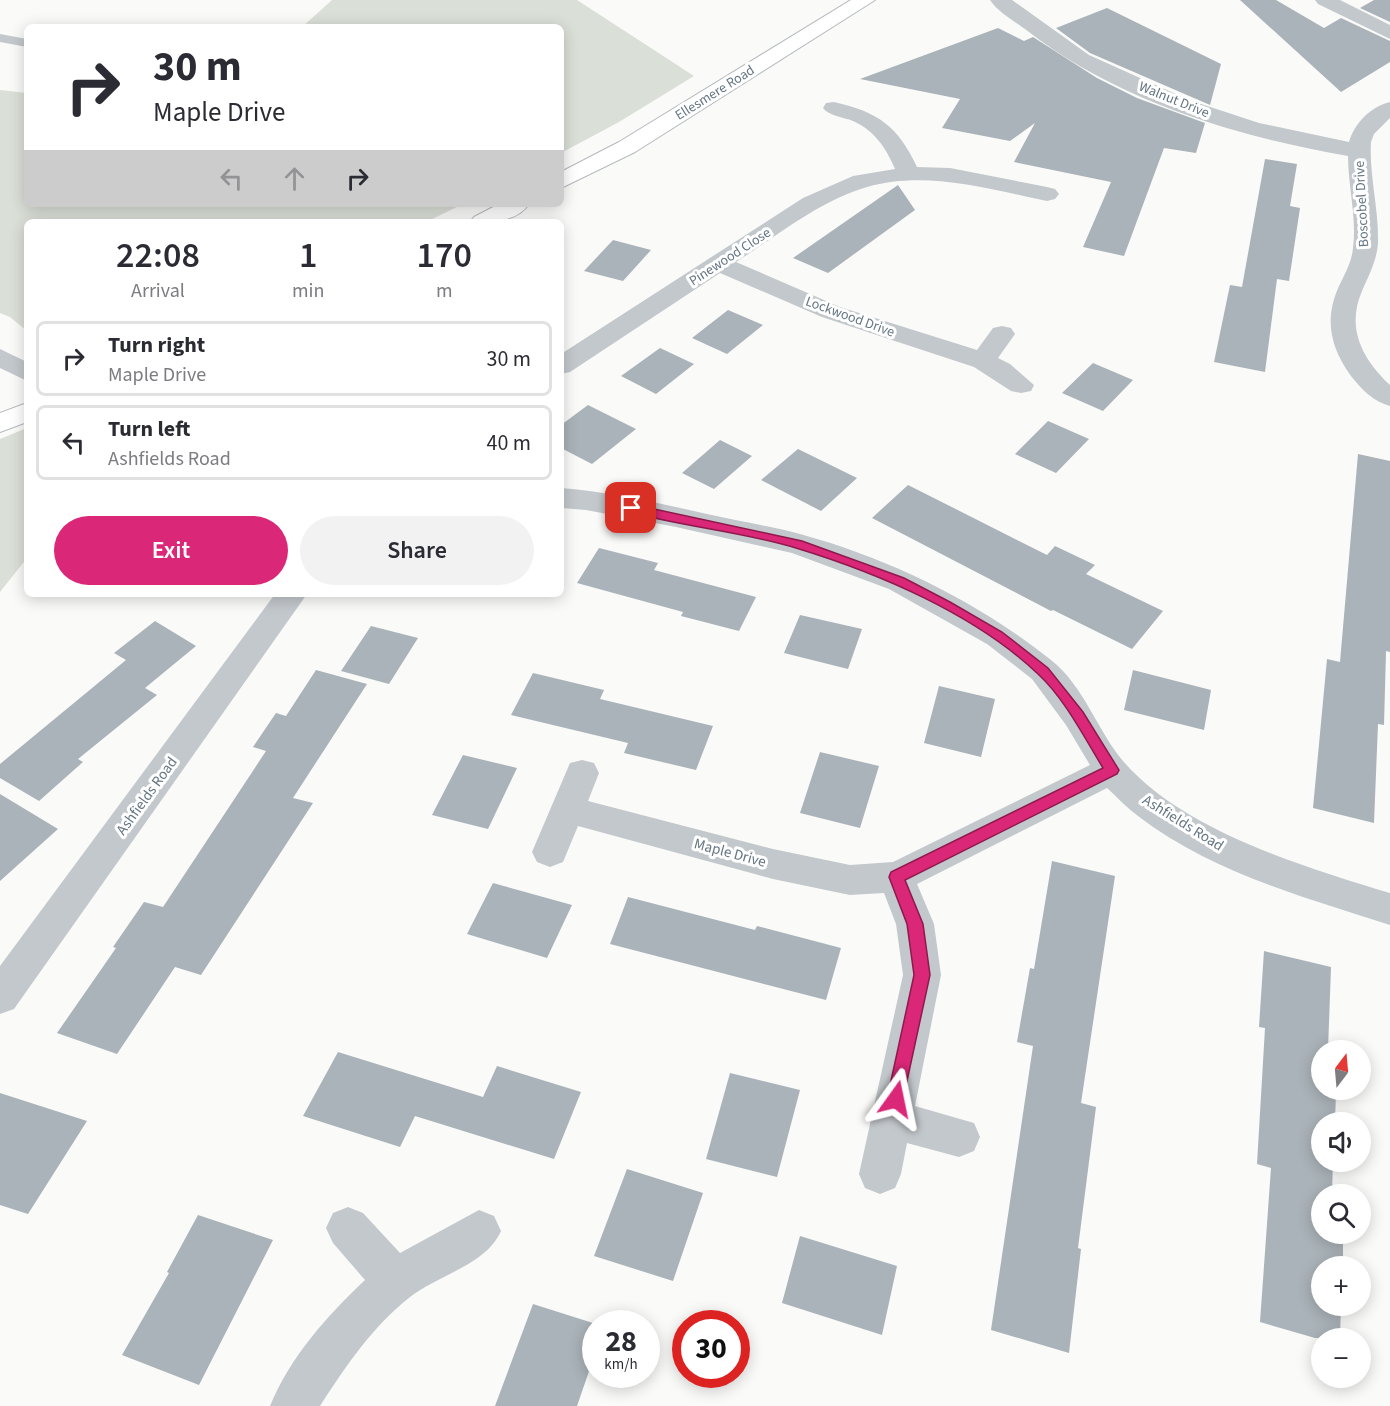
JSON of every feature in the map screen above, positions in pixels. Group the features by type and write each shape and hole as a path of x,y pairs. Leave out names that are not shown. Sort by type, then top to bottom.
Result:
{"main road":[{"name":"Ellesmere Road","path":"564,179 627,147 865,0"},
{"path":"488,219 511,207"},
{"path":"0,423 24,413"}],"street":[{"path":"1325,0 1390,33"},
{"name":"Walnut Drive","path":"1011,2 1081,58 1188,108 1315,144 1359,151"},
{"path":"834,108 868,107 898,150 909,174"},
{"name":"Boscobel Drive","path":"1390,108 1361,135 1359,151 1366,240 1365,258 1342,312 1344,332 1351,357 1371,385 1390,398"},
{"name":"Pinewood Close","path":"564,364 811,203 839,189 882,176 909,174 950,175 998,192 1047,194"},
{"name":"Lockwood Drive","path":"719,264 831,312 983,361 1001,370 1021,385"},
{"path":"983,361 1002,334"},
{"path":"0,357 24,371"},
{"name":"Ashfields Road","path":"564,498 586,500 676,517 788,542 900,581 998,636 1043,671 1078,716 1112,770 1150,806 1212,843 1281,875 1390,909"},
{"name":"Ashfields Road","path":"0,997 290,597"},
{"name":"Maple Drive","path":"567,809 773,864 839,878 850,880 896,877 1112,770"},
{"path":"550,852 582,773"},
{"path":"880,1174 922,975 915,924 896,877"},
{"path":"891,1119 959,1137"},
{"path":"348,1228 395,1281"},
{"path":"293,1406 341,1333 395,1281 479,1231"}],"lane":[{"path":"0,38 24,42"}],"shaded area":[{"path":"332,0 577,0 694,76 619,122 564,151 564,24 305,24"},
{"path":"0,90 24,93 24,207 457,207 432,219 24,219 24,329 10,317 0,313"},
{"path":"24,429 24,562 0,592 0,439"}],"building":[{"path":"1240,0 1276,0 1324,28 1341,18 1390,41 1390,62 1341,92"},
{"path":"1374,0 1390,0 1390,22 1360,8"},
{"path":"1107,8 1221,64 1210,105 1090,53 1056,28"},
{"path":"998,28 1024,41 1033,37 1097,78 1137,98 1205,123 1196,153 1164,148 1124,256 1083,247 1111,182 1014,162 1035,123 1010,141 942,128 960,99 860,79"},
{"path":"1265,159 1297,164 1290,206 1300,208 1289,281 1277,279 1265,372 1214,362 1230,285 1242,287"},
{"path":"898,185 915,210 828,273 793,258"},
{"path":"613,240 651,250 623,281 584,271"},
{"path":"728,310 763,325 727,354 692,338"},
{"path":"660,348 694,364 656,394 621,376"},
{"path":"1093,363 1133,380 1103,411 1062,393"},
{"path":"588,405 636,429 592,464 564,450 564,423"},
{"path":"1048,421 1089,439 1056,473 1015,454"},
{"path":"720,440 752,456 714,489 682,473"},
{"path":"798,449 857,478 821,511 761,480"},
{"path":"1358,454 1390,461 1390,652 1386,651 1384,725 1378,724 1374,823 1313,808 1327,659 1340,662"},
{"path":"908,485 1047,555 1055,546 1095,565 1086,574 1163,611 1132,649 1051,611 872,518"},
{"path":"599,548 658,563 654,570 756,597 739,631 681,616 683,612 577,583"},
{"path":"800,615 862,629 848,669 784,653"},
{"path":"155,621 196,646 145,688 157,695 78,759 83,762 39,801 0,778 0,764 126,660 114,653"},
{"path":"371,626 418,638 389,684 341,671"},
{"path":"316,670 367,684 293,798 313,803 201,975 175,967 117,1054 57,1033 116,948 113,947 144,902 163,907 266,751 253,747 276,713 286,716"},
{"path":"1133,670 1211,690 1204,730 1124,710"},
{"path":"533,673 604,690 600,699 713,726 696,770 624,753 628,743 511,715"},
{"path":"939,686 995,699 981,757 924,743"},
{"path":"820,752 879,766 860,828 800,813"},
{"path":"463,755 517,768 488,829 432,815"},
{"path":"0,794 58,829 0,881"},
{"path":"1052,861 1115,876 1081,1103 1096,1107 1078,1248 1081,1249 1069,1353 991,1330 1033,1046 1017,1042 1030,968 1034,969"},
{"path":"493,883 572,905 547,958 467,934"},
{"path":"628,897 755,930 757,926 841,948 826,1000 610,944"},
{"path":"1264,951 1331,967 1328,1040 1311,1040 1311,1100 1336,1100 1335,1112 1311,1112 1311,1172 1333,1172 1332,1184 1311,1184 1311,1244 1343,1244 1343,1256 1311,1256 1311,1316 1341,1316 1340,1328 1311,1328 1311,1337 1260,1322 1271,1168 1257,1164 1265,1028 1259,1027"},
{"path":"338,1052 483,1097 497,1066 581,1092 554,1159 415,1116 400,1147 303,1116"},
{"path":"730,1073 800,1090 777,1177 706,1159"},
{"path":"0,1093 87,1121 28,1214 0,1205"},
{"path":"627,1169 703,1193 673,1281 594,1256"},
{"path":"198,1215 273,1240 199,1385 122,1355 169,1273 167,1272"},
{"path":"800,1236 897,1266 882,1335 782,1303"},
{"path":"533,1304 582,1320 583,1388 577,1406 495,1406"}],"route":[{"path":"631,508 798,544 853,562 900,581 945,605 998,636 1043,671 1078,716 1112,770 896,877 915,924 922,975 896,1099"}]}
